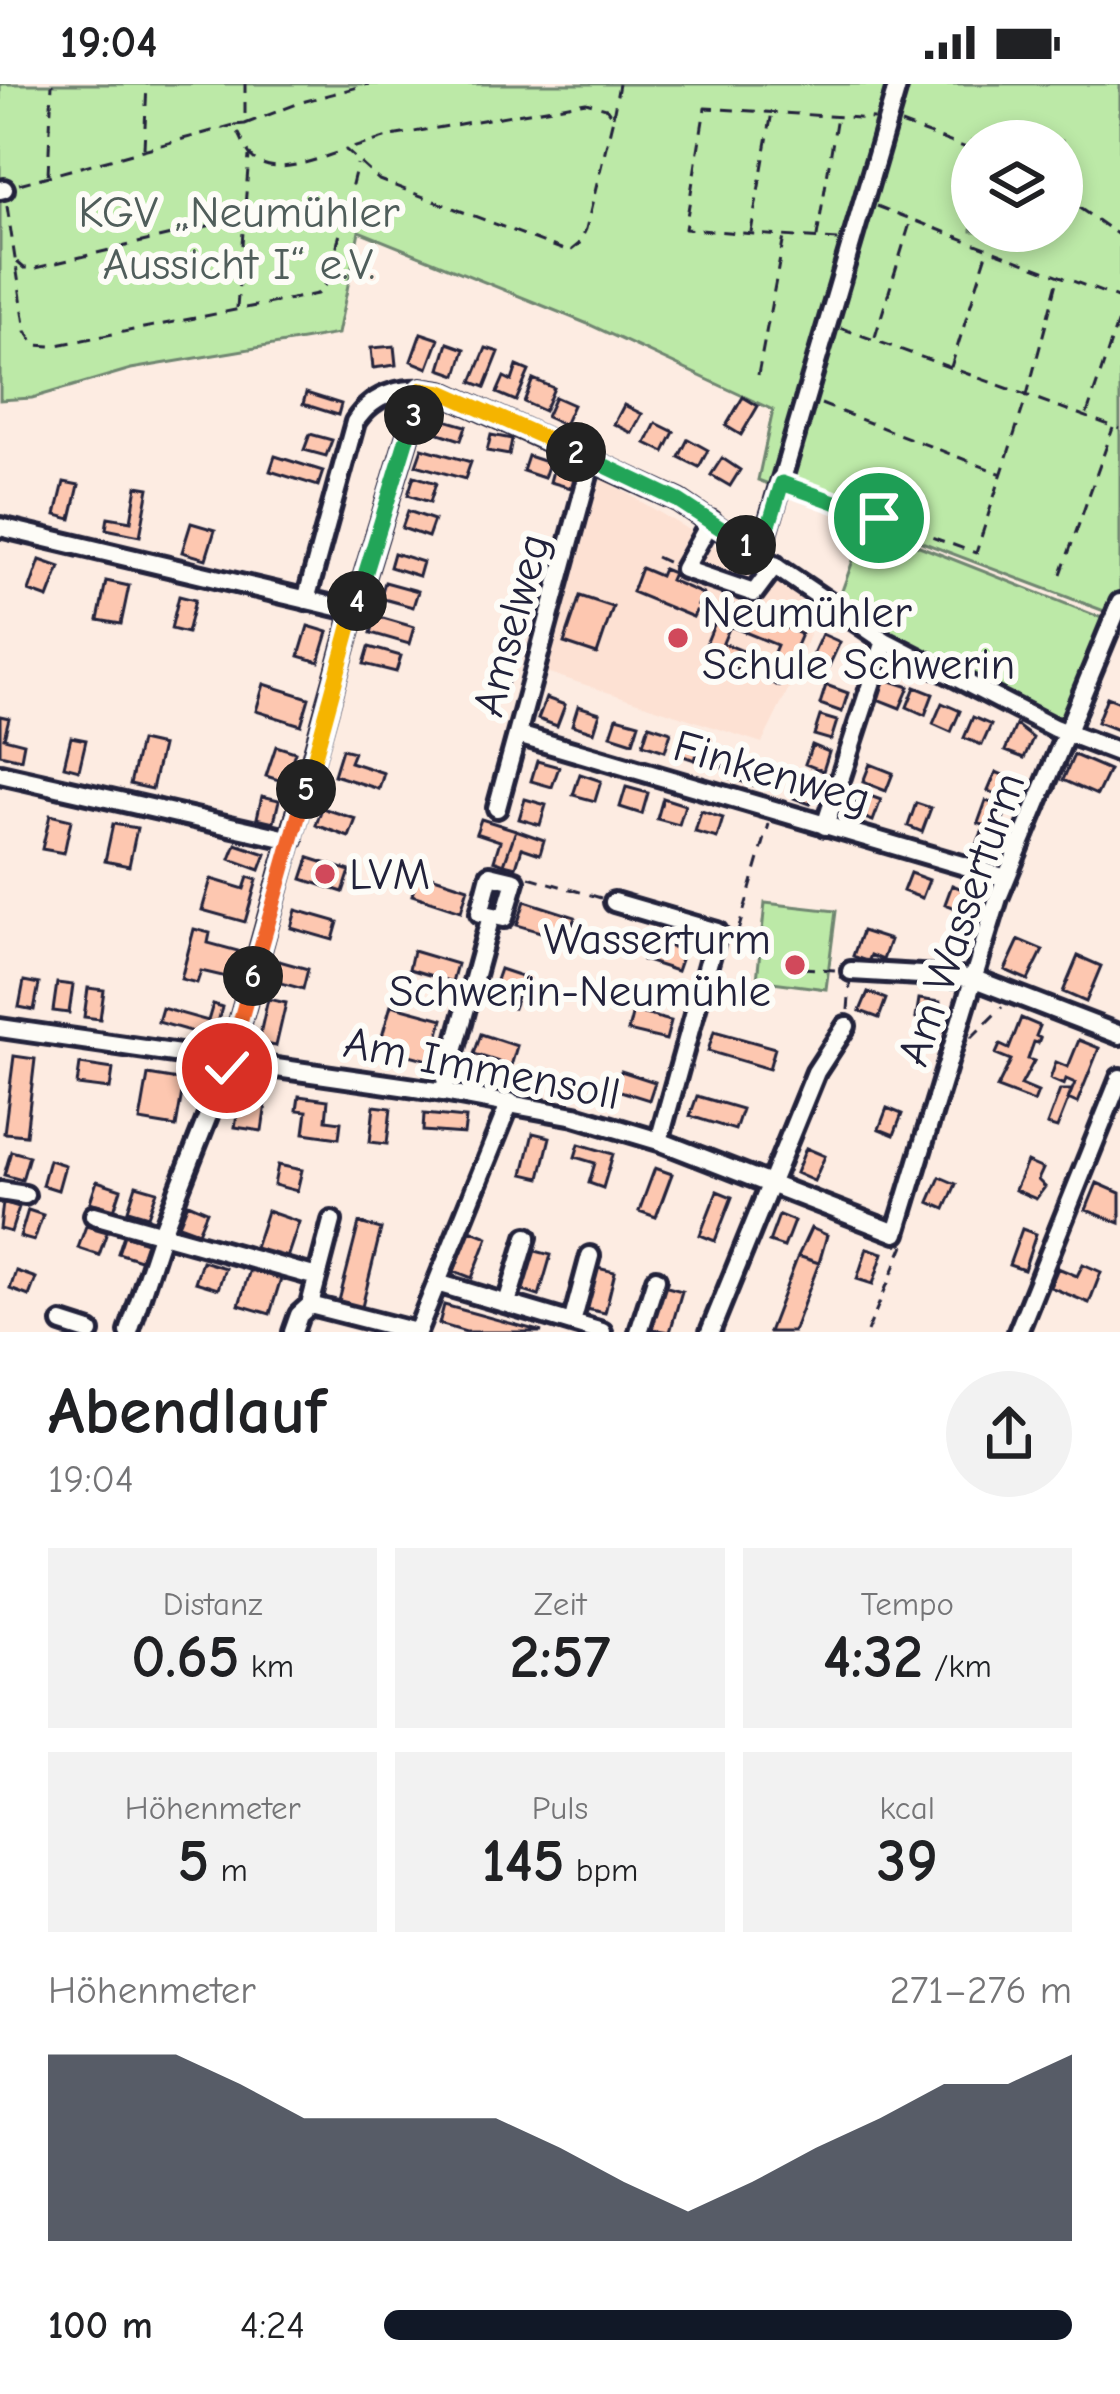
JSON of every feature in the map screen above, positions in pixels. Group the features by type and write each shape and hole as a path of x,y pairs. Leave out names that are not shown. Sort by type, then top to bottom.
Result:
{"street":[{"path":"711,521 684,569 754,593 898,84"},
{"path":"130,1332 161,1235 230,1062 354,611 422,389"},
{"path":"305,600 355,422 368,402 422,389 480,406 679,501 885,641 1064,732 1120,753"},
{"name":"Amselweg","path":"497,808 592,460"},
{"path":"0,527 354,611"},
{"name":"Am Wasserturm","path":"866,1222 896,1234 1006,878 1120,603"},
{"path":"825,826 885,641"},
{"name":"Finkenweg","path":"518,735 1006,878"},
{"path":"0,774 292,840"},
{"path":"443,1092 491,916 480,913 490,874 515,881"},
{"path":"614,902 718,932 659,1141"},
{"path":"851,970 972,978 1120,1035"},
{"path":"710,1332 817,1072 846,1026"},
{"name":"Am Immensoll","path":"0,1028 510,1102 659,1141 866,1222"},
{"path":"1018,1332 1120,1078"},
{"path":"310,1305 416,1332 510,1102"},
{"path":"0,1191 25,1195"},
{"path":"94,1215 317,1277"},
{"path":"293,1332 299,1315 310,1305 332,1220"},
{"path":"508,1303 527,1237"},
{"path":"572,1323 590,1256"},
{"path":"638,1332 656,1279"},
{"path":"437,1283 602,1332"},
{"path":"62,1323 90,1332"}],"path":[{"path":"48,176 52,84"},
{"path":"144,150 147,84"},
{"path":"245,84 245,124"},
{"path":"357,164 328,282 317,295 52,346 34,345 26,331 2,189 245,124 369,84"},
{"path":"346,150 379,180 569,252 586,229 619,84"},
{"path":"234,124 249,154 262,164 283,167 391,136 586,101 606,108 613,118"},
{"path":"852,242 685,229 705,108 889,120 951,142"},
{"path":"750,234 772,112"},
{"path":"817,239 837,116"},
{"path":"237,310 249,154"},
{"path":"864,201 951,233"},
{"path":"1083,210 1120,236"},
{"path":"15,261 24,268 36,268 244,217"},
{"path":"874,340 911,218"},
{"path":"758,375 784,236"},
{"path":"951,368 988,252"},
{"path":"999,252 1120,298"},
{"path":"782,483 976,554 1059,275"},
{"path":"1087,416 1120,315"},
{"path":"828,323 1117,428 1061,574"},
{"path":"808,398 1003,474"},
{"path":"656,557 666,561"},
{"path":"737,932 773,810"},
{"path":"515,881 517,874 614,902"},
{"path":"802,968 851,970 846,1026"},
{"path":"950,1053 1021,996"},
{"path":"867,1332 902,1248"}],"shaded area":[{"name":"Neumühler Schule Schwerin","path":"593,473 818,607 795,676 762,743 540,670"}],"green space":[{"name":"KGV „Neumühler Aussicht I“ e.V.","path":"0,84 1120,84 1120,617 758,480 773,410 588,324 359,231 338,334 131,369 32,398 0,400"},
{"path":"866,525 1107,620 1062,722 888,632 839,599"},
{"path":"765,903 836,911 826,989 757,980"}],"building":[{"path":"421,333 439,339 428,368 411,361"},
{"path":"448,343 465,349 457,375 440,369"},
{"path":"394,346 396,365 373,368 371,348"},
{"path":"486,348 499,352 485,387 472,382"},
{"path":"517,366 529,371 516,401 497,393 504,377 512,381"},
{"path":"533,379 554,388 544,411 524,402"},
{"path":"306,393 341,404 338,415 303,404"},
{"path":"555,397 573,405 564,425 546,417"},
{"path":"743,397 758,406 741,435 726,426"},
{"path":"624,405 642,414 632,433 614,424"},
{"path":"431,416 466,426 461,440 427,429"},
{"path":"656,423 674,432 664,452 646,443"},
{"path":"310,434 332,440 326,456 304,450"},
{"path":"491,435 512,439 509,455 487,451"},
{"path":"688,439 708,450 699,467 679,457"},
{"path":"422,448 471,462 465,479 416,465"},
{"path":"275,456 323,471 318,486 270,471"},
{"path":"528,456 549,463 544,478 523,471"},
{"path":"722,458 740,470 730,486 711,475"},
{"path":"554,467 576,473 571,488 550,482"},
{"path":"414,476 436,483 430,502 408,495"},
{"path":"64,482 79,485 71,519 56,515"},
{"path":"137,486 149,488 140,536 106,529 108,517 131,521"},
{"path":"408,511 434,520 428,537 402,528"},
{"path":"191,523 215,530 206,559 182,552"},
{"path":"394,553 423,562 419,576 390,567"},
{"path":"40,560 60,567 48,598 29,591"},
{"path":"641,568 660,576 663,569 673,573 670,580 703,594 698,605 719,614 724,602 801,634 779,686 702,654 716,620 696,611 693,617 632,592","holes":["730,626 777,645 770,662 723,643"]},
{"path":"520,577 536,582 529,603 513,597"},
{"path":"106,581 129,586 121,624 98,620"},
{"path":"385,582 418,591 413,607 380,598"},
{"path":"179,596 195,600 187,633 171,629"},
{"path":"580,596 613,607 597,654 564,643"},
{"path":"376,616 414,627 409,644 371,633"},
{"path":"308,626 328,632 319,662 299,656"},
{"path":"822,634 840,642 829,666 811,658"},
{"path":"369,647 401,656 396,672 364,664"},
{"path":"495,666 511,671 505,692 489,687"},
{"path":"885,679 909,687 900,708 877,699"},
{"path":"264,684 309,698 301,725 256,711"},
{"path":"826,685 848,693 842,712 820,704"},
{"path":"915,687 933,694 925,715 907,707"},
{"path":"1107,697 1120,702 1120,731 1097,722"},
{"path":"546,698 565,705 557,726 538,719"},
{"path":"942,703 960,711 951,732 933,724"},
{"path":"578,706 600,713 594,732 572,725"},
{"path":"0,716 9,718 4,738 24,743 21,759 0,754"},
{"path":"820,716 837,721 831,740 814,735"},
{"path":"617,717 639,723 633,742 611,735"},
{"path":"973,717 991,725 982,745 964,738"},
{"path":"649,725 671,732 665,751 643,744"},
{"path":"1016,725 1033,738 1024,758 1005,751"},
{"path":"683,736 701,741 695,760 677,754"},
{"path":"71,737 86,740 79,770 64,766"},
{"path":"140,741 162,746 152,789 130,784"},
{"path":"711,743 729,750 723,768 705,762"},
{"path":"812,745 829,752 823,771 805,764"},
{"path":"276,746 295,752 285,782 266,776"},
{"path":"342,749 354,752 350,762 384,773 379,789 334,775"},
{"path":"1074,755 1109,770 1097,795 1063,780"},
{"path":"737,759 759,766 753,785 731,778"},
{"path":"537,761 559,767 552,787 531,781"},
{"path":"870,764 893,773 886,791 863,782"},
{"path":"996,772 1017,781 1009,799 988,791"},
{"path":"580,774 601,781 595,801 573,795"},
{"path":"801,776 818,782 810,804 794,798"},
{"path":"626,787 648,793 642,814 620,807"},
{"path":"859,792 881,800 873,821 852,813"},
{"path":"262,796 279,800 274,822 257,818"},
{"path":"663,798 685,805 679,825 657,819"},
{"path":"525,799 546,805 540,825 519,819"},
{"path":"986,801 1007,808 999,831 978,823"},
{"path":"916,803 931,808 922,832 908,826"},
{"path":"322,808 356,819 349,837 316,825"},
{"path":"701,811 723,818 717,838 695,832"},
{"path":"50,815 71,820 64,853 42,849"},
{"path":"481,819 516,830 504,864 494,860 500,841 476,833"},
{"path":"113,824 137,828 129,866 105,861"},
{"path":"516,830 544,840 540,854 522,848 516,867 504,864"},
{"path":"982,832 997,838 988,860 973,854"},
{"path":"236,844 266,854 260,870 230,859"},
{"path":"309,858 350,871 343,892 302,879"},
{"path":"419,872 468,888 461,911 412,895"},
{"path":"910,873 929,880 922,898 903,891"},
{"path":"248,877 257,880 245,922 202,910 211,879 244,889"},
{"path":"952,885 973,893 966,912 945,904"},
{"path":"525,901 575,917 567,940 517,925"},
{"path":"296,910 338,922 333,940 291,928"},
{"path":"194,929 210,933 208,943 238,951 231,978 201,971 197,983 181,979"},
{"path":"862,931 890,940 883,960 871,955 868,962 853,956"},
{"path":"649,940 684,951 677,971 643,960"},
{"path":"1019,940 1043,950 1028,980 1005,970"},
{"path":"413,951 457,964 452,982 409,969"},
{"path":"1078,956 1101,966 1086,1002 1063,992"},
{"path":"279,961 308,969 303,989 274,981"},
{"path":"500,969 524,977 513,1008 489,1000"},
{"path":"24,981 39,984 34,1010 19,1007"},
{"path":"57,983 73,985 69,1013 53,1011"},
{"path":"88,988 104,990 100,1019 84,1017"},
{"path":"868,992 886,999 879,1018 860,1011"},
{"path":"268,999 286,1003 276,1046 258,1043"},
{"path":"919,999 940,1002 937,1021 916,1018"},
{"path":"213,1004 222,1007 214,1038 158,1022 162,1008 208,1021"},
{"path":"391,1005 443,1019 432,1061 379,1047"},
{"path":"633,1011 671,1021 666,1040 628,1031"},
{"path":"1021,1018 1040,1026 1036,1036 1040,1038 1028,1059 1034,1061 1021,1085 1038,1092 1034,1102 997,1088 1011,1060 996,1054 1000,1045 1009,1049"},
{"path":"714,1031 775,1048 769,1069 708,1051"},
{"path":"481,1034 517,1046 511,1066 474,1054"},
{"path":"1079,1040 1099,1048 1077,1103 1068,1099 1075,1083 1066,1079 1064,1085 1050,1079 1056,1062 1068,1067"},
{"path":"14,1056 35,1059 26,1135 4,1133"},
{"path":"80,1064 113,1069 110,1089 77,1085"},
{"path":"621,1071 655,1082 649,1100 614,1089"},
{"path":"148,1075 184,1081 176,1127 140,1121"},
{"path":"242,1086 268,1090 262,1131 235,1127"},
{"path":"1060,1090 1072,1090 1057,1128 1047,1125"},
{"path":"299,1096 328,1100 326,1120 341,1122 339,1138 304,1133 307,1111 297,1110"},
{"path":"697,1096 742,1109 735,1130 690,1116"},
{"path":"374,1106 391,1108 387,1144 370,1142"},
{"path":"887,1108 902,1114 894,1135 879,1129"},
{"path":"424,1114 466,1118 464,1134 423,1131"},
{"path":"533,1133 550,1137 540,1178 523,1174"},
{"path":"579,1144 613,1154 603,1188 589,1183 595,1163 575,1157"},
{"path":"806,1148 825,1156 814,1181 796,1173"},
{"path":"11,1151 29,1156 22,1180 4,1175"},
{"path":"49,1160 65,1165 58,1190 42,1185"},
{"path":"1027,1162 1043,1169 1038,1180 1045,1187 1036,1199 1015,1190"},
{"path":"278,1165 302,1170 297,1191 274,1185"},
{"path":"655,1168 672,1174 656,1217 639,1211"},
{"path":"940,1177 956,1184 945,1209 929,1202"},
{"path":"97,1181 121,1189 114,1210 90,1202"},
{"path":"1097,1183 1120,1193 1120,1223 1086,1210"},
{"path":"136,1185 157,1191 148,1216 128,1210"},
{"path":"717,1191 732,1197 715,1241 700,1235"},
{"path":"3,1202 19,1207 11,1232 0,1229"},
{"path":"188,1203 207,1211 198,1232 179,1225"},
{"path":"28,1210 43,1215 34,1241 20,1237"},
{"path":"267,1211 299,1222 286,1261 254,1251"},
{"path":"779,1215 794,1221 784,1247 769,1242"},
{"path":"359,1223 381,1229 361,1311 338,1305"},
{"path":"86,1226 107,1232 99,1255 78,1248"},
{"path":"811,1228 827,1235 819,1263 798,1256"},
{"path":"1022,1229 1036,1234 1024,1270 1009,1265"},
{"path":"470,1230 488,1237 472,1278 454,1271"},
{"path":"124,1235 146,1242 140,1260 118,1253"},
{"path":"867,1248 883,1253 873,1284 857,1279"},
{"path":"528,1249 551,1255 539,1296 517,1289"},
{"path":"798,1256 819,1263 793,1332 769,1332"},
{"path":"202,1261 225,1268 218,1289 195,1282"},
{"path":"1083,1264 1101,1272 1089,1303 1050,1287 1058,1268 1077,1276"},
{"path":"251,1266 282,1275 270,1314 239,1305"},
{"path":"593,1267 615,1272 605,1313 582,1308"},
{"path":"16,1271 36,1278 29,1296 10,1289"},
{"path":"660,1285 682,1291 670,1332 647,1328"},
{"path":"444,1305 542,1332 466,1332 439,1324"}],"place":[{"name":"Neumühler Schule Schwerin","path":"678,638"},
{"name":"LVM","path":"325,874"},
{"name":"Wasserturm Schwerin-Neumühle","path":"795,965"}],"route":[{"path":"227,1068 354,611 422,389 480,406 679,501 760,554 782,483 879,518"}]}
